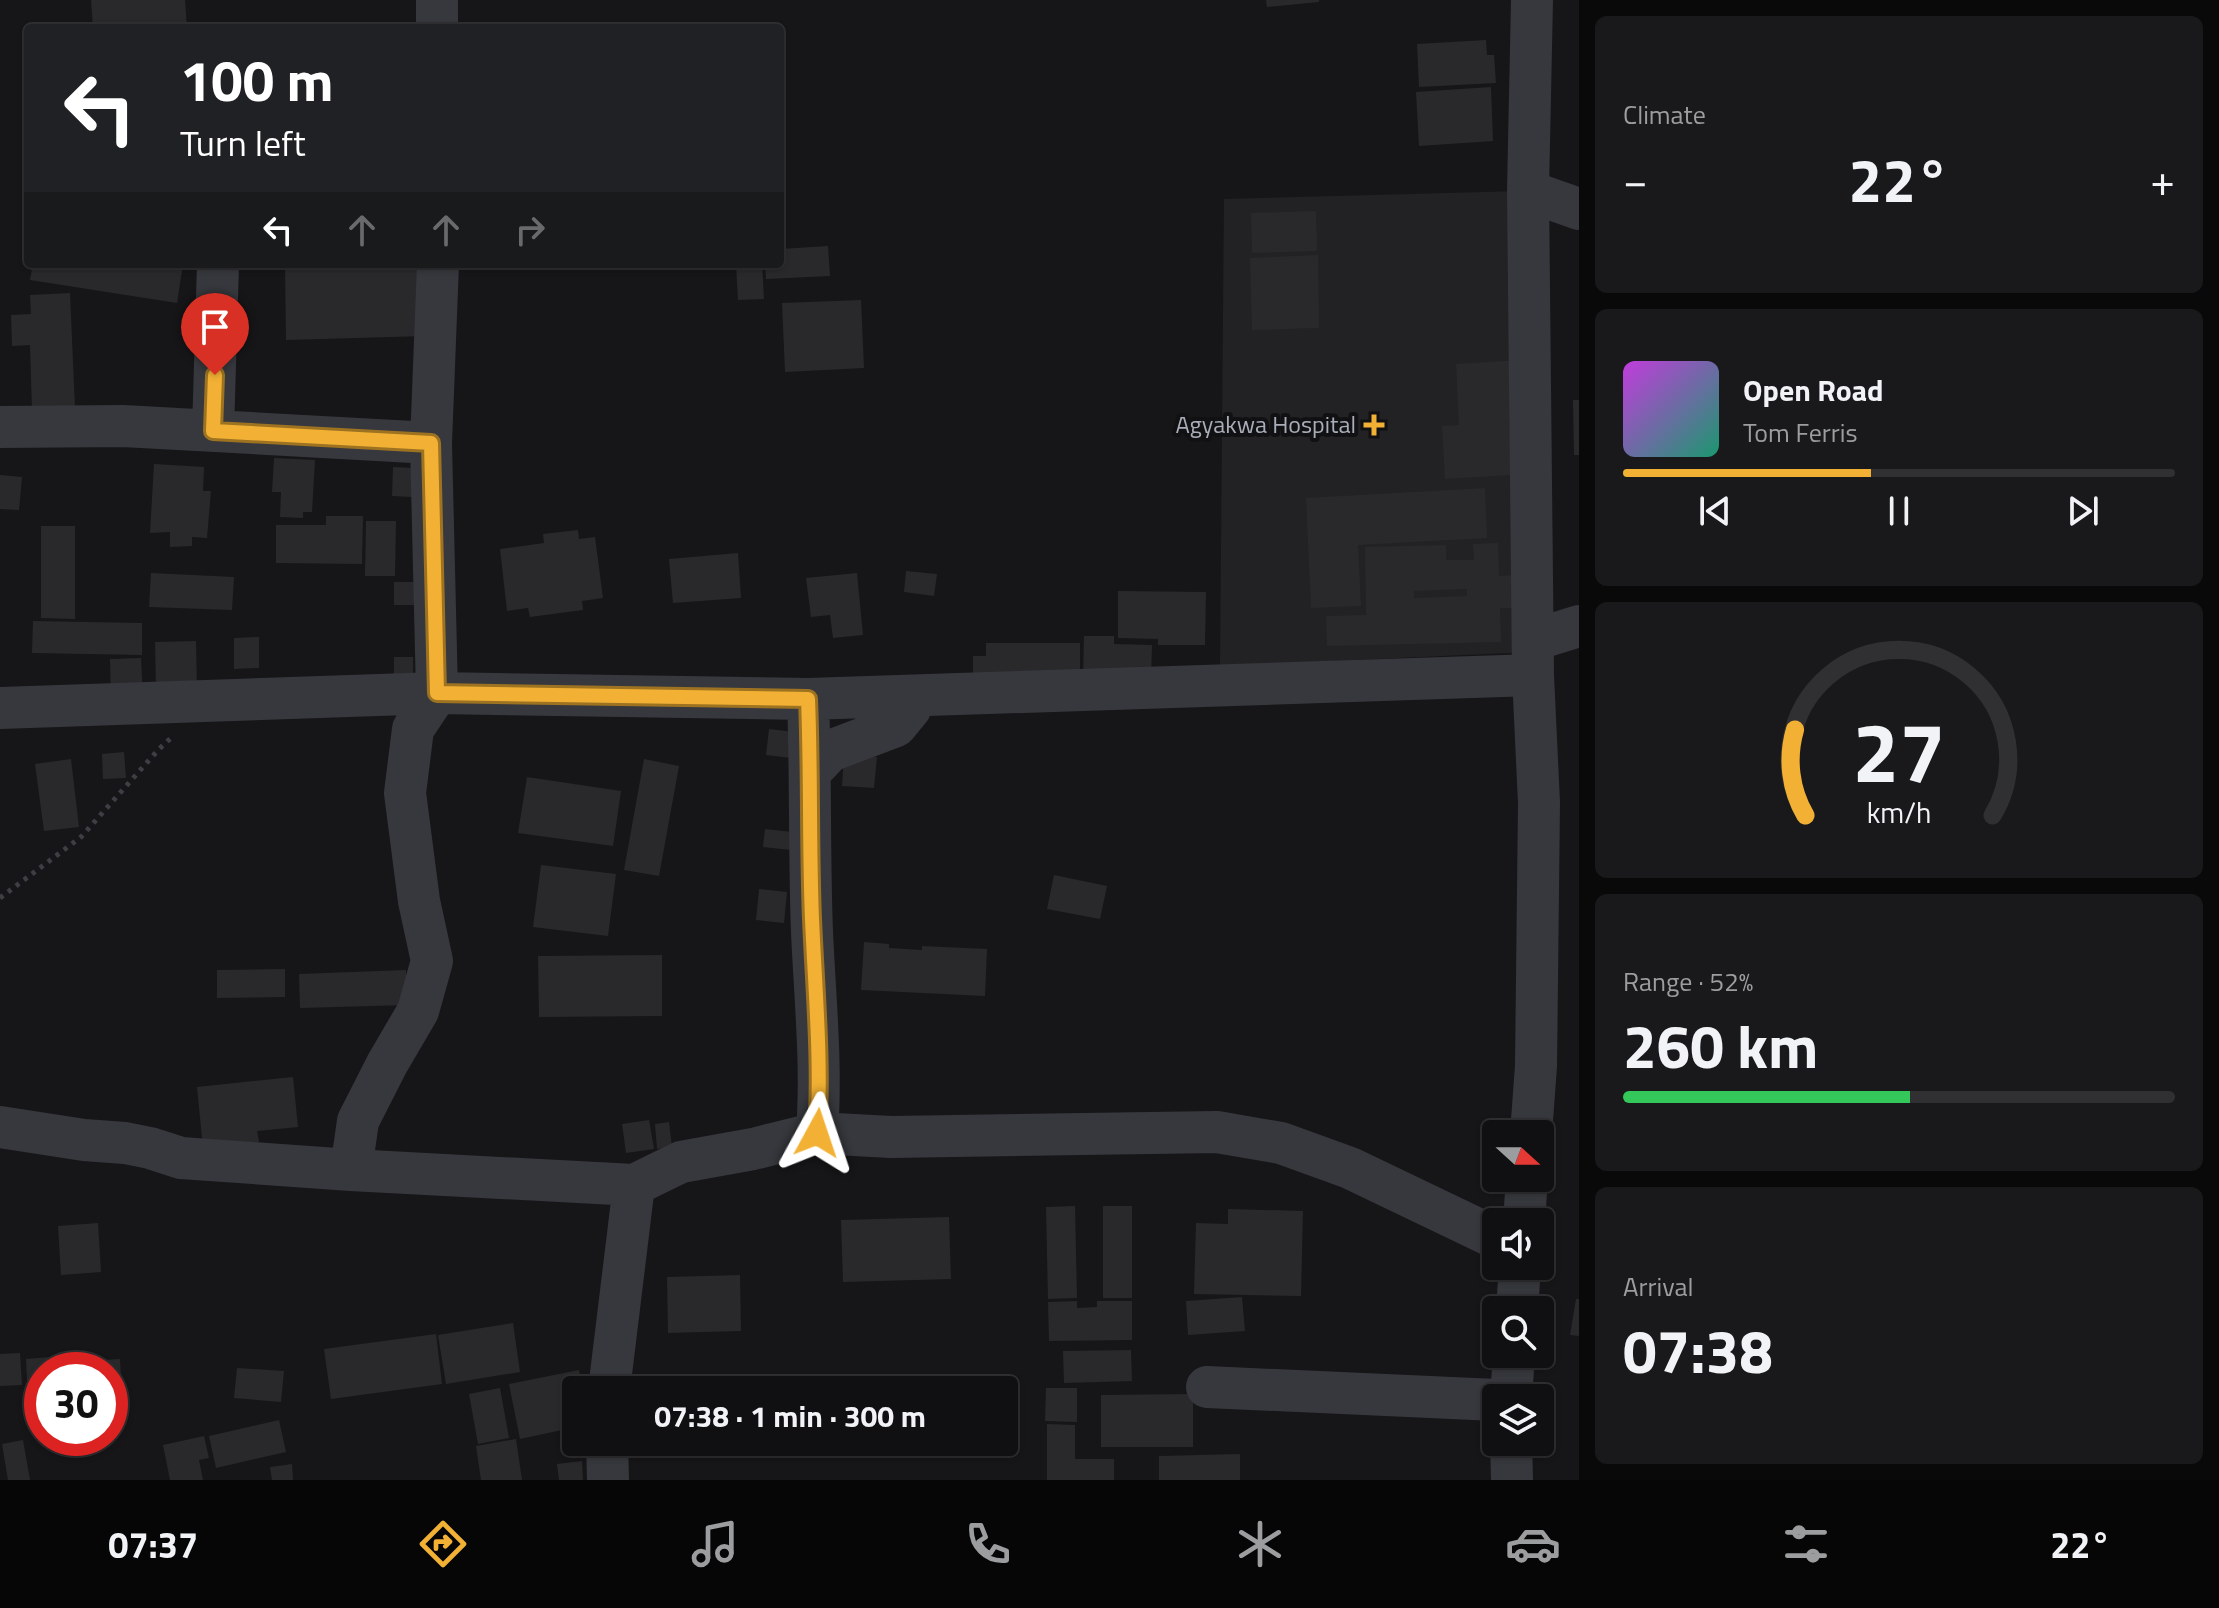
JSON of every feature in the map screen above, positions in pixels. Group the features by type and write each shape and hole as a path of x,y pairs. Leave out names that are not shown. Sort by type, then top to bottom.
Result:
{"street":[{"path":"437,0 437,24"},
{"path":"1532,0 1528,191 1539,803 1536,1066 1532,1120"},
{"path":"1528,191 1579,209"},
{"path":"213,431 218,268"},
{"path":"351,1170 358,1121 418,1011 432,961 419,901 405,793 413,729 437,693 431,443 438,268"},
{"path":"0,427 123,426 431,443"},
{"path":"0,708 437,693 808,699 914,696 1534,658 1579,626"},
{"path":"811,771 830,751 896,726 910,709 914,696"},
{"path":"808,699 810,874 820,1093 817,1133"},
{"path":"1,1125 84,1140 125,1143 181,1158 634,1185 681,1162 817,1133 891,1137 1217,1132 1281,1143 1350,1168 1482,1231"},
{"path":"611,1376 634,1185"},
{"path":"1207,1387 1482,1399"},
{"path":"607,1456 608,1480"},
{"path":"1511,1456 1512,1480"}],"path":[{"path":"0,898 81,837 159,749 211,702"}],"shaded area":[{"name":"Agyakwa Hospital","path":"1522,191 1530,652 1220,666 1224,199"}],"building":[{"path":"91,0 185,0 187,24 93,24"},
{"path":"1266,0 1319,0 1319,2 1267,7"},
{"path":"1486,40 1487,55 1494,55 1496,83 1419,87 1417,44"},
{"path":"1491,87 1493,141 1419,146 1416,92"},
{"path":"1316,211 1317,251 1252,253 1251,213"},
{"path":"828,246 830,276 766,279 765,268 784,268 784,249"},
{"path":"1318,255 1319,328 1252,330 1250,258"},
{"path":"32,268 182,268 177,303 30,280"},
{"path":"285,268 424,268 425,336 286,340"},
{"path":"736,268 762,268 764,299 738,300"},
{"path":"70,293 75,408 32,410 30,345 12,346 11,315 31,314 30,295"},
{"path":"861,300 864,368 785,372 782,303"},
{"path":"1519,360 1523,420 1509,421 1512,475 1445,479 1442,426 1459,425 1456,364"},
{"path":"1573,400 1579,400 1579,455 1574,455"},
{"path":"274,458 315,460 312,512 303,512 303,518 280,517 281,492 272,492"},
{"path":"154,464 204,467 203,491 211,491 207,538 192,537 192,546 170,547 170,532 150,533"},
{"path":"393,467 414,468 412,497 392,496"},
{"path":"0,475 22,477 19,510 0,509"},
{"path":"1485,488 1487,538 1358,545 1361,606 1311,608 1306,498"},
{"path":"326,516 363,516 362,564 276,563 276,525 326,525"},
{"path":"366,521 396,521 395,576 365,576"},
{"path":"41,526 75,526 75,619 41,618"},
{"path":"578,530 579,539 595,537 603,598 582,601 583,610 530,617 528,608 507,611 500,549 544,543 543,534"},
{"path":"1498,543 1499,576 1512,575 1513,608 1500,608 1501,642 1327,646 1326,616 1366,615 1365,547 1446,545 1446,560 1474,560 1473,544","holes":["1467,589 1467,596 1414,598 1414,591"]},
{"path":"738,553 741,598 673,603 669,559"},
{"path":"906,571 937,574 934,596 904,592"},
{"path":"151,573 234,577 232,610 149,607"},
{"path":"857,573 863,635 833,638 830,615 811,617 806,578"},
{"path":"394,582 422,582 423,605 394,605"},
{"path":"1118,591 1206,592 1205,645 1158,645 1158,639 1118,638"},
{"path":"33,621 142,623 142,655 32,653"},
{"path":"1084,636 1114,636 1114,644 1152,645 1151,680 1083,679"},
{"path":"259,637 259,668 234,669 234,638"},
{"path":"196,641 197,689 156,690 155,642"},
{"path":"986,643 1080,643 1080,681 973,681 973,656 986,656"},
{"path":"394,657 413,657 413,678 394,677"},
{"path":"141,658 143,699 111,701 110,659"},
{"path":"769,729 803,733 799,759 766,755"},
{"path":"124,752 126,778 103,779 102,754"},
{"path":"844,755 877,757 874,788 842,786"},
{"path":"71,759 79,827 44,831 35,764"},
{"path":"644,759 679,766 659,876 624,870"},
{"path":"527,777 621,791 613,846 518,833"},
{"path":"765,829 793,832 791,850 763,847"},
{"path":"541,865 616,874 608,936 533,927"},
{"path":"1054,875 1107,886 1100,919 1047,909"},
{"path":"759,889 787,892 784,923 756,920"},
{"path":"864,942 889,944 889,948 922,950 922,946 987,949 985,996 861,990"},
{"path":"662,955 662,1016 539,1017 538,956"},
{"path":"285,969 285,997 217,998 217,970"},
{"path":"406,970 407,1005 300,1008 299,974"},
{"path":"293,1077 298,1127 257,1131 259,1142 203,1148 197,1087"},
{"path":"649,1120 654,1149 626,1153 622,1124"},
{"path":"669,1122 672,1147 657,1149 655,1124"},
{"path":"1075,1206 1077,1298 1048,1299 1046,1207"},
{"path":"1103,1206 1132,1206 1132,1298 1103,1298"},
{"path":"1228,1209 1303,1211 1301,1296 1194,1294 1196,1223 1228,1224"},
{"path":"949,1217 951,1279 843,1282 841,1220"},
{"path":"98,1223 101,1272 61,1275 58,1226"},
{"path":"740,1275 741,1331 668,1333 667,1277"},
{"path":"1242,1297 1245,1331 1188,1335 1186,1301"},
{"path":"1576,1299 1579,1299 1579,1336 1570,1335"},
{"path":"1077,1301 1077,1308 1097,1307 1097,1301 1132,1301 1132,1340 1049,1341 1048,1302"},
{"path":"513,1323 520,1372 446,1384 438,1335"},
{"path":"436,1334 442,1384 331,1399 324,1349"},
{"path":"1131,1350 1132,1381 1064,1383 1063,1351"},
{"path":"20,1353 22,1385 0,1386 0,1354"},
{"path":"237,1368 284,1371 281,1402 234,1398"},
{"path":"579,1370 580,1376 562,1376 562,1430 520,1439 509,1384"},
{"path":"500,1388 509,1438 478,1444 469,1394"},
{"path":"1046,1388 1077,1388 1077,1422 1045,1421"},
{"path":"1193,1394 1193,1447 1101,1447 1101,1395"},
{"path":"279,1420 286,1452 216,1468 209,1436"},
{"path":"1047,1424 1075,1425 1075,1459 1114,1459 1114,1480 1047,1480"},
{"path":"204,1436 209,1458 199,1460 203,1480 170,1480 163,1445"},
{"path":"516,1439 522,1480 481,1480 476,1446"},
{"path":"23,1440 30,1480 8,1480 2,1444"},
{"path":"1240,1454 1240,1480 1159,1480 1159,1456"},
{"path":"582,1461 583,1480 559,1480 557,1464"},
{"path":"292,1464 293,1480 272,1480 270,1467"}],"place":[{"name":"Agyakwa Hospital","path":"1374,425"}],"route":[{"path":"215,375 213,431 431,443 437,693 808,699 810,874 820,1093 817,1133"}]}
